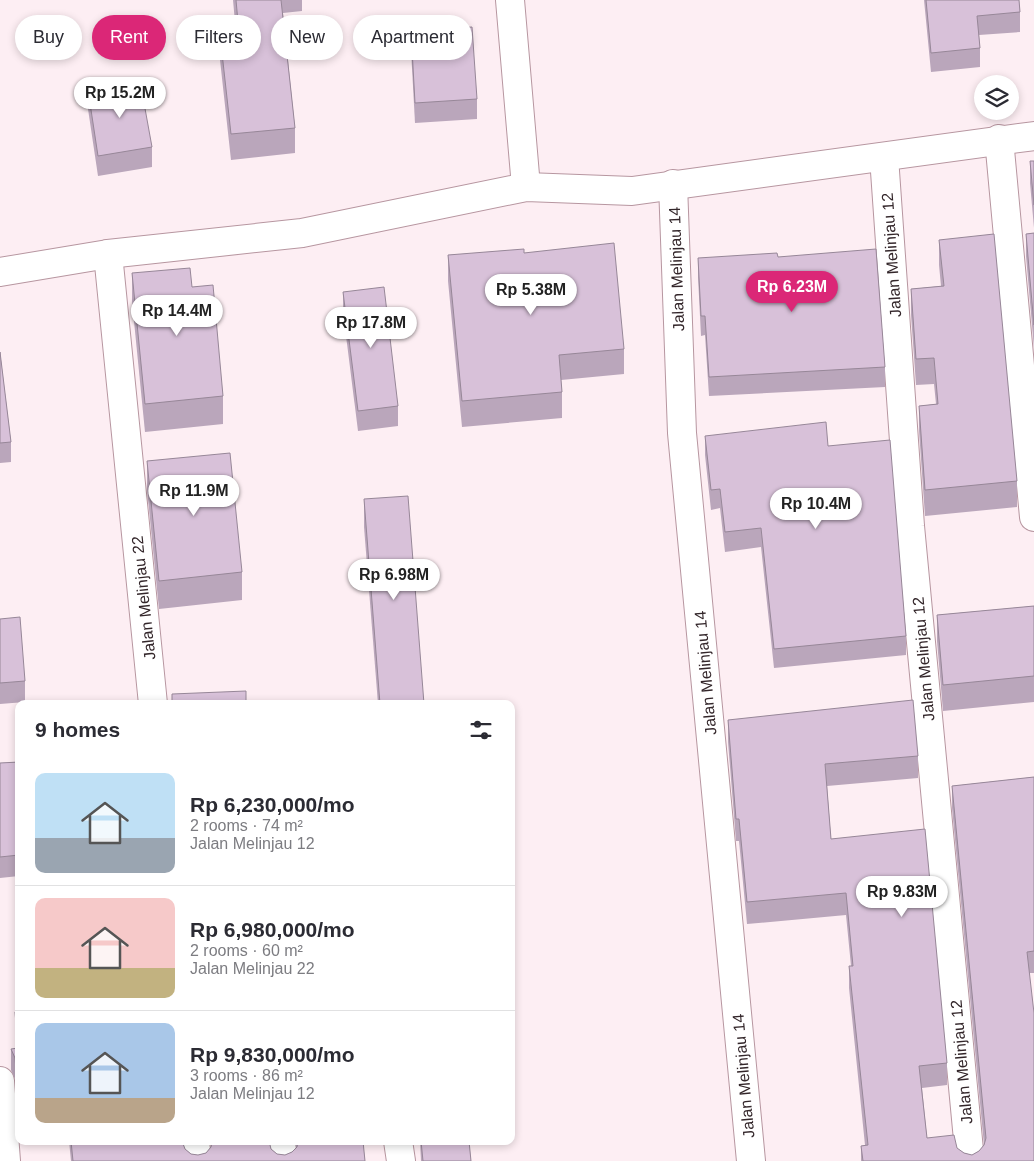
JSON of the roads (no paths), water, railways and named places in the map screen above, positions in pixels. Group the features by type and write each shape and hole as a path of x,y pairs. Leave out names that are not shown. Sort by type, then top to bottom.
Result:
{"street":[{"path":"510,0 526,187"},
{"path":"0,272 108,254 302,233 526,187 632,191 884,157 999,139 1034,136"},
{"path":"999,139 1034,517"},
{"name":"Jalan Melinjau 12","path":"884,157 910,526 970,1161"},
{"name":"Jalan Melinjau 14","path":"673,184 682,433 751,1161"},
{"name":"Jalan Melinjau 22","path":"108,254 153,700"},
{"path":"0,1081 6,1161"},
{"path":"195,1145 197,1161"},
{"path":"281,1145 283,1161"},
{"path":"399,1145 401,1161"}]}
